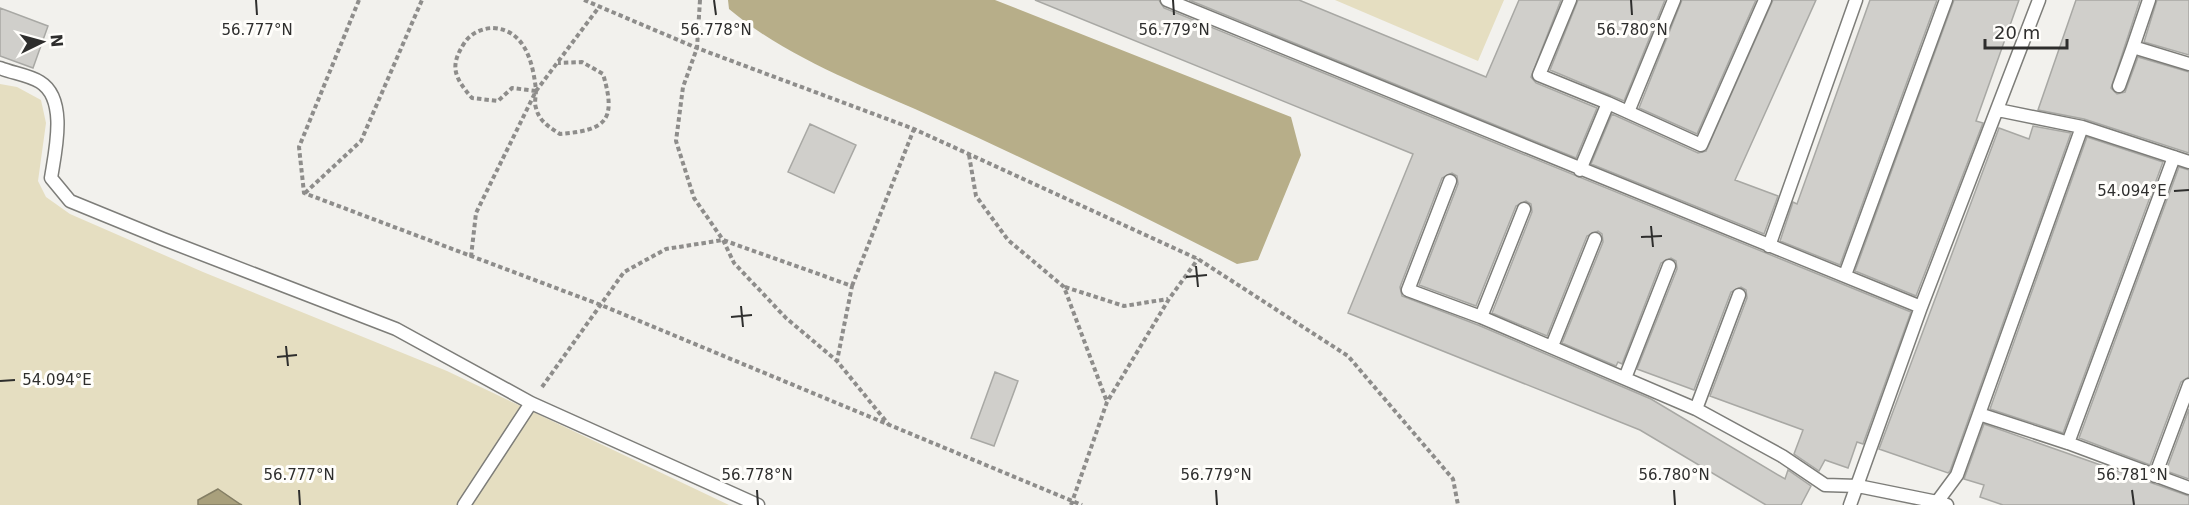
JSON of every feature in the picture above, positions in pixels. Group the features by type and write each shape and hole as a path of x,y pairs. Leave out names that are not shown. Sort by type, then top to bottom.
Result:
{"lane":[{"path":"1167,0 1921,307"},
{"path":"1570,0 1539,75 1608,102 1701,145 1765,0"},
{"path":"1628,112 1674,0"},
{"path":"1769,246 1856,0"},
{"path":"1845,275 1947,0"},
{"path":"1850,505 1921,307 2039,0"},
{"path":"2118,86 2149,0"},
{"path":"2133,47 2189,64"},
{"path":"0,68 41,82 54,98 58,134 51,178 70,201 163,240 396,328 531,403 753,504"},
{"path":"1580,170 1608,102"},
{"path":"1998,110 2082,127 2189,162"},
{"path":"1450,182 1407,290 1552,346 1696,409 1782,456 1825,485 1858,486 1940,504 1957,475 2082,127"},
{"path":"2068,442 2174,157"},
{"path":"1481,317 1524,209"},
{"path":"1552,346 1595,239"},
{"path":"1625,378 1670,266"},
{"path":"1696,409 1738,296"},
{"path":"2154,476 2189,385"},
{"path":"464,505 531,403"},
{"path":"1979,414 2068,442 2189,488"}],"path":[{"path":"304,193 298,147 359,0"},
{"path":"304,193 361,141 422,0"},
{"path":"584,0 697,48 914,129 1198,259 1348,357 1453,479 1458,505"},
{"path":"700,0 697,48 683,87 676,141 694,198 723,240 734,262 786,318 837,361 890,426"},
{"path":"471,257 476,213 536,91 599,7"},
{"path":"536,91 512,88 498,101 472,98 460,84 455,70 456,57 468,38 485,29 495,28 515,35 525,47 531,61 536,91 535,107 541,120 561,134 588,131 602,125 609,113 610,98 603,74 582,62 558,63"},
{"path":"837,361 852,286 914,129"},
{"path":"969,155 976,196 1008,240 1064,287 1124,306 1169,299"},
{"path":"304,193 601,305 1072,503 1082,505"},
{"path":"531,403 624,272 666,249 723,240 852,286"},
{"path":"1072,503 1107,402 1169,299 1198,259"},
{"path":"1064,287 1107,402"}],"shaded area":[{"path":"728,0 995,0 1291,117 1301,155 1258,260 1237,264 1050,172 802,57 752,27 729,9"},
{"path":"1335,0 1504,0 1478,61"},
{"path":"0,84 17,87 41,100 46,123 38,181 46,197 70,214 203,272 447,371 729,505 0,505"},
{"path":"218,489 242,505 198,505 198,500"}],"building":[{"path":"1035,0 1159,0 1164,8 1911,312 1863,444 1857,442 1848,468 1825,460 1819,471 1794,454 1803,430 1710,396 1747,298 1746,290 1741,287 1731,292 1694,390 1637,369 1677,269 1676,261 1671,258 1661,263 1622,364 1618,362 1616,366 1562,343 1603,242 1602,234 1598,231 1587,236 1547,336 1492,313 1532,212 1531,204 1526,201 1516,206 1476,306 1419,285 1458,184 1457,176 1452,173 1442,178 1400,287 1402,296 1478,325 1651,399 1785,479 1788,470 1811,486 1801,505 1766,505 1640,430 1348,313 1413,154"},
{"path":"1189,0 1299,0 1486,77 1519,0 1561,0 1531,77 1536,83 1597,108 1576,158"},
{"path":"1578,0 1665,0 1624,101 1550,70"},
{"path":"1682,0 1756,0 1697,134 1639,108"},
{"path":"1773,0 1816,0 1735,180 1778,196 1764,234 1591,164 1612,114 1698,153 1706,151"},
{"path":"1870,0 1937,0 1840,265 1780,241 1793,202 1797,204"},
{"path":"1954,0 2019,0 1976,121 1983,123 1916,296 1855,271"},
{"path":"2076,0 2140,0 2111,88 2117,94 2125,92 2138,57 2189,72 2189,153 2084,119 2038,110"},
{"path":"2157,0 2189,0 2189,55 2144,42"},
{"path":"0,8 48,26 33,68 0,56"},
{"path":"810,124 856,145 834,193 788,172"},
{"path":"2033,126 2071,133 1950,471 1948,473 1879,449 1999,128 2029,139"},
{"path":"2087,137 2163,162 2063,433 1990,409"},
{"path":"2179,167 2189,170 2189,377 2181,382 2150,465 2079,438"},
{"path":"995,372 1018,381 994,446 971,438"},
{"path":"2189,409 2189,479 2166,471"},
{"path":"1984,424 2189,496 2189,505 2003,505 1980,497 1984,485 1964,479"}]}
